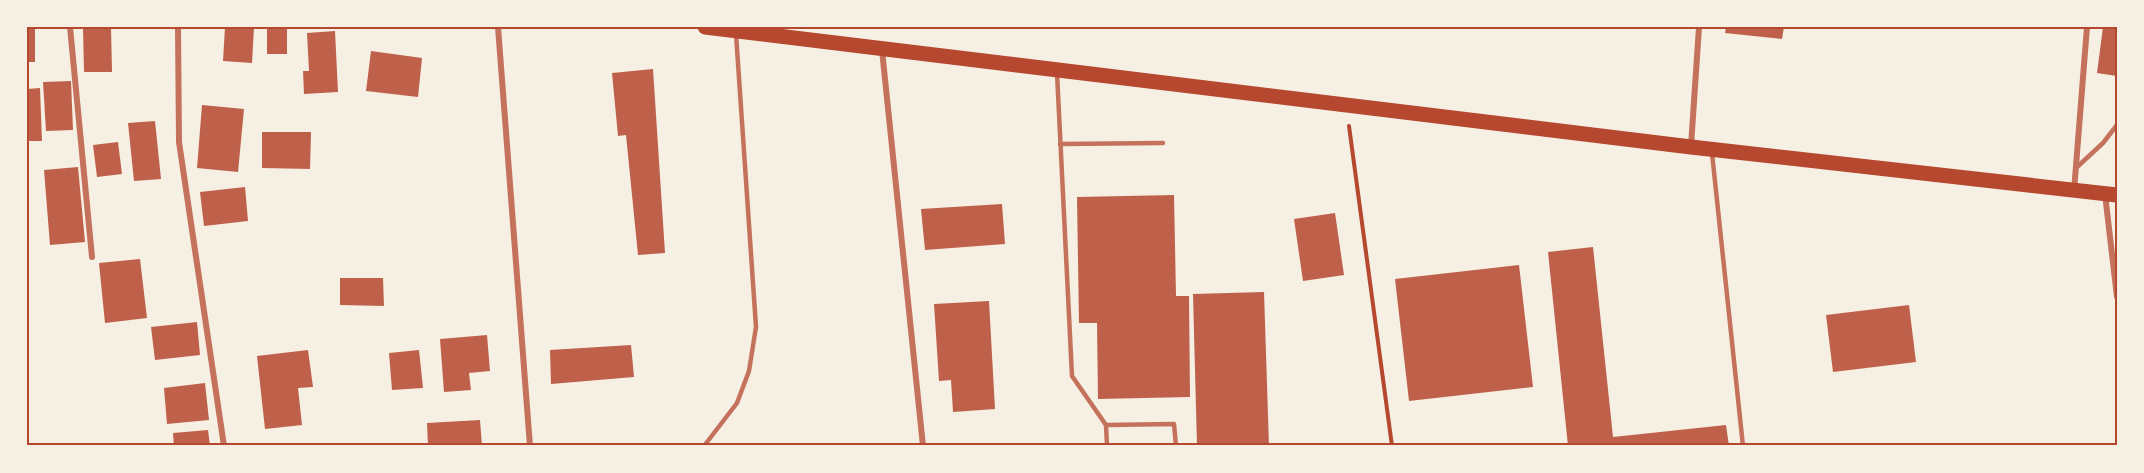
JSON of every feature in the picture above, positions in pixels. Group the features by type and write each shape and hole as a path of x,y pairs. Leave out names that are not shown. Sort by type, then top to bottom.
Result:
{"main road":[{"path":"705,27 1691,147 2111,195"}],"street":[{"path":"70,27 92,257"},
{"path":"178,27 179,142 224,446"},
{"path":"498,27 530,446"},
{"path":"1691,147 1699,27"},
{"path":"2074,190 2087,27"},
{"path":"882,48 923,446"},
{"path":"2111,195 2117,297"}],"lane":[{"path":"704,446 736,403 749,371 756,327 736,31"},
{"path":"1057,70 1072,376 1106,424 1107,446"},
{"path":"2076,168 2103,143 2117,125"},
{"path":"1060,144 1163,142"},
{"path":"1711,149 1743,446"},
{"path":"1106,424 1174,424 1176,446"}],"path":[{"path":"1346,104 1392,446"}],"building":[{"path":"27,27 35,27 35,62 27,62"},
{"path":"83,27 111,27 112,72 84,72"},
{"path":"225,27 254,27 252,63 223,61"},
{"path":"267,27 287,27 287,54 267,54"},
{"path":"1726,27 1784,27 1782,39 1725,33"},
{"path":"2103,27 2117,27 2117,76 2097,73"},
{"path":"335,31 338,92 304,94 303,71 309,71 307,33"},
{"path":"371,51 422,58 418,97 366,91"},
{"path":"653,69 665,253 638,255 626,135 618,136 612,73"},
{"path":"71,81 73,130 46,131 43,82"},
{"path":"40,88 42,141 27,141 27,89"},
{"path":"202,105 244,109 238,172 197,168"},
{"path":"155,121 161,179 134,181 128,123"},
{"path":"262,132 311,132 310,169 262,168"},
{"path":"118,142 122,174 97,177 93,145"},
{"path":"78,167 85,242 50,245 44,170"},
{"path":"245,187 248,221 204,226 200,192"},
{"path":"1174,195 1176,296 1189,296 1190,397 1098,399 1097,323 1079,323 1077,197"},
{"path":"1002,204 1005,244 925,250 921,209"},
{"path":"1335,213 1344,275 1303,281 1294,219"},
{"path":"1593,247 1613,437 1726,425 1729,446 1568,446 1548,252"},
{"path":"140,259 147,318 105,323 99,263"},
{"path":"1519,265 1533,387 1409,401 1395,279"},
{"path":"340,278 383,278 384,306 340,305"},
{"path":"1264,292 1269,446 1197,446 1193,294"},
{"path":"989,301 995,409 953,412 951,380 939,381 934,304"},
{"path":"1909,305 1916,362 1833,372 1826,315"},
{"path":"197,322 200,355 155,360 151,327"},
{"path":"487,335 490,371 469,373 471,390 444,392 440,339"},
{"path":"631,345 634,377 551,384 550,350"},
{"path":"308,350 313,387 298,388 302,425 265,429 257,356"},
{"path":"419,350 423,388 392,390 389,353"},
{"path":"205,383 209,420 167,424 164,388"},
{"path":"480,420 482,446 428,446 427,423"},
{"path":"208,430 210,446 174,446 173,433"}]}
